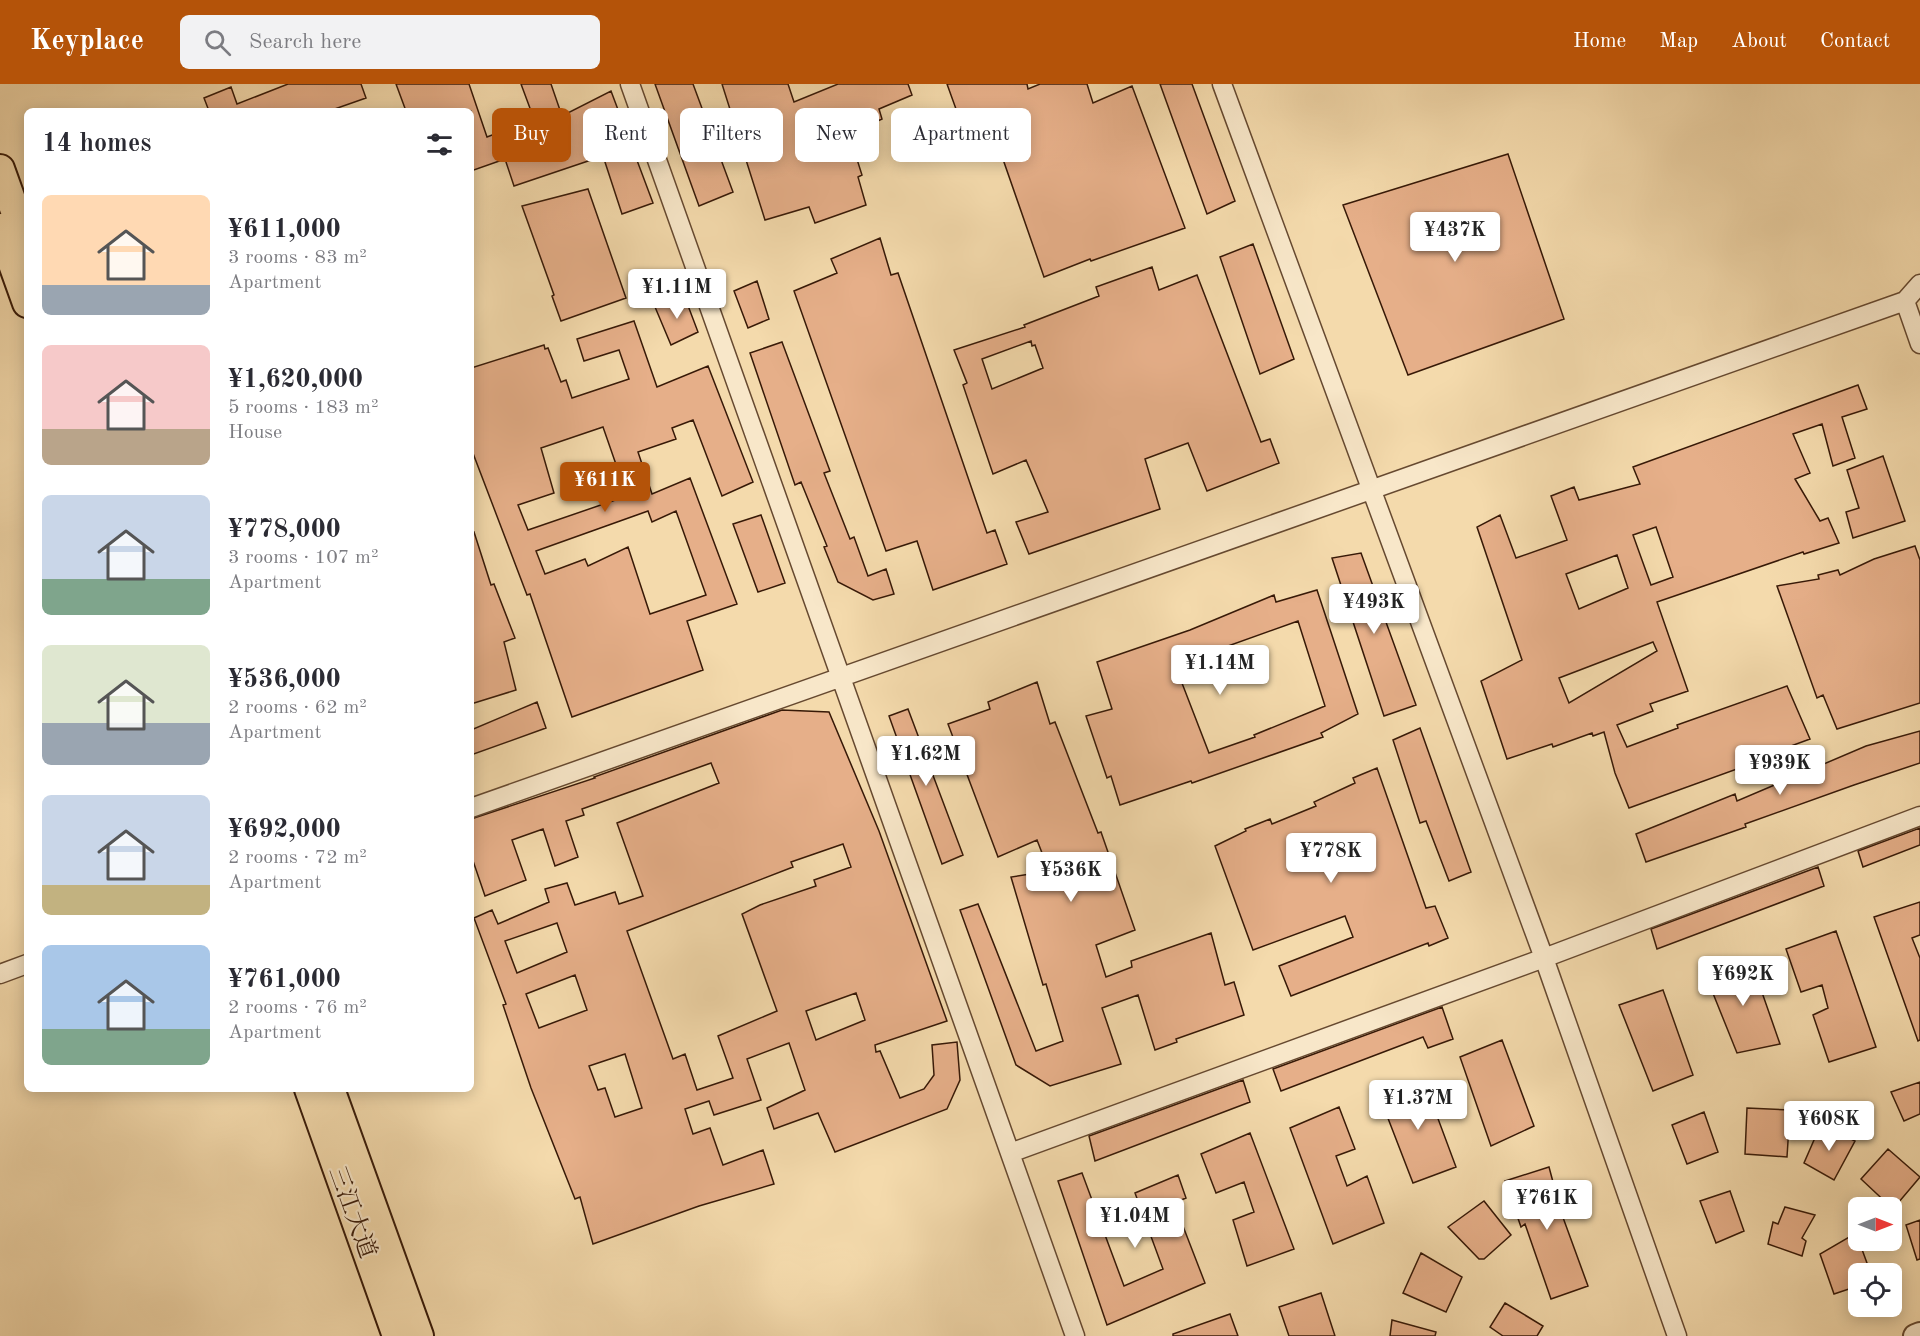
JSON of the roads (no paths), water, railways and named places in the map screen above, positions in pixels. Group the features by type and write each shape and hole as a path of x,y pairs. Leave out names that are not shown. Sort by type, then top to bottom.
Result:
{"main road":[{"path":"0,169 24,236"},
{"path":"0,228 24,295"},
{"name":"三江大道","path":"310,1092 397,1336"},
{"name":"三江大道","path":"331,1092 418,1336"}],"street":[{"path":"630,84 839,678 1075,1336"},
{"path":"1222,84 1544,958 1677,1336"},
{"path":"474,807 1905,301 1920,284"},
{"path":"1905,301 1920,344"},
{"path":"1010,1153 1544,958 1920,816"},
{"path":"0,974 24,965"},
{"path":"1915,1336 1920,1334"}]}
